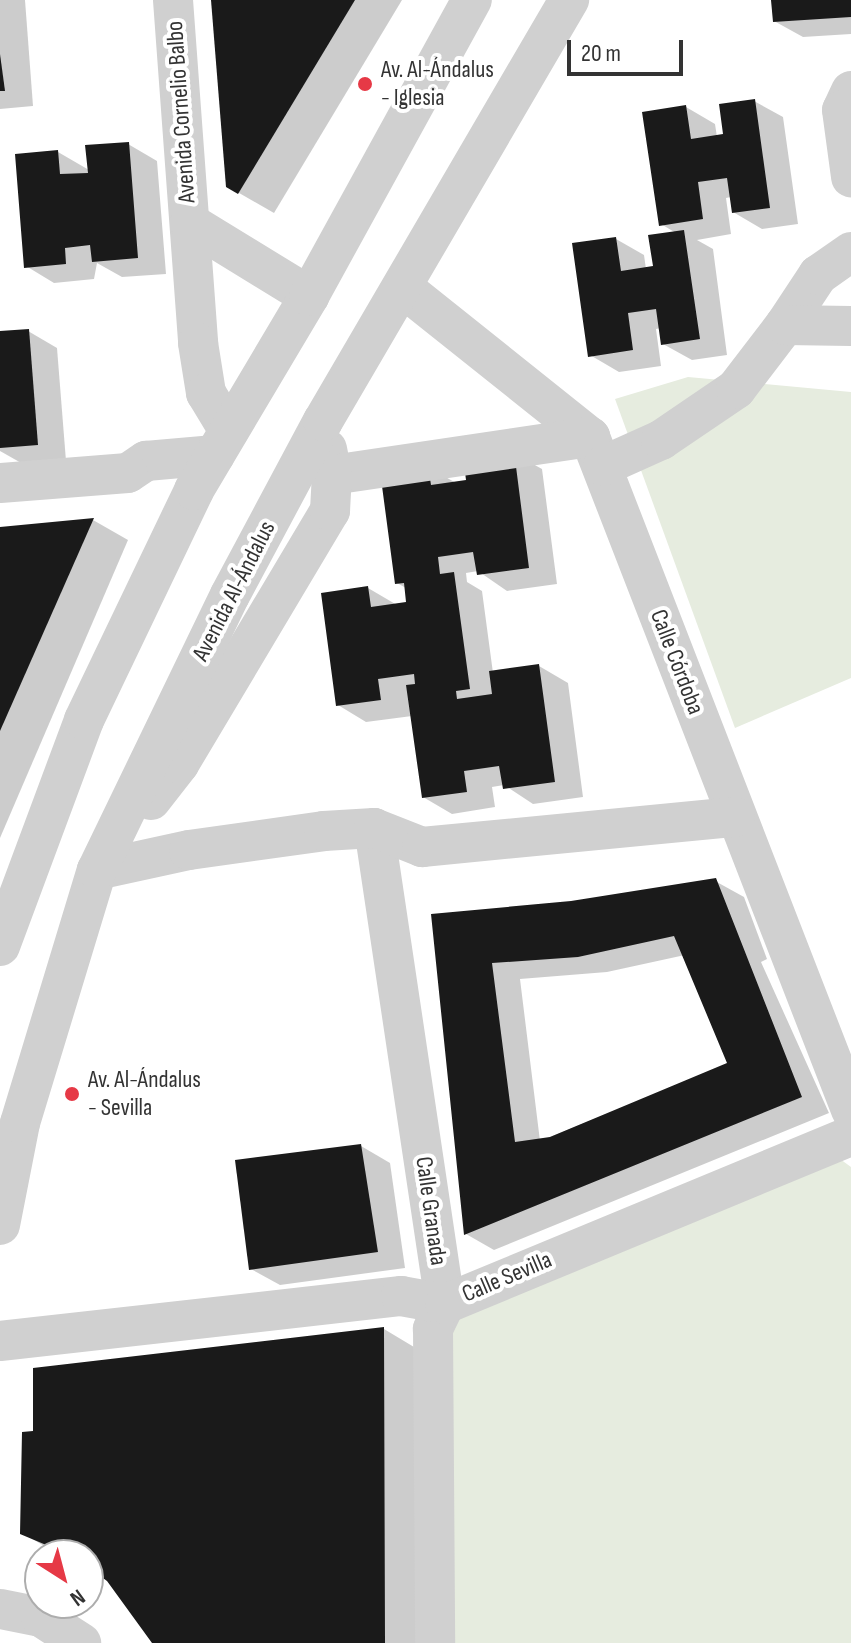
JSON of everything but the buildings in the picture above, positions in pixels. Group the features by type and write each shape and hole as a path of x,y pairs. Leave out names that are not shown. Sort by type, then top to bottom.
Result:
{"street":[{"name":"Avenida Cornelio Balbo","path":"173,0 206,393 222,443"},
{"path":"0,946 84,720 175,528 309,296 472,0"},
{"name":"Avenida Al-Ándalus","path":"0,1225 20,1123 97,870 230,595 323,421 569,0"},
{"path":"851,91 842,110 851,177"},
{"path":"190,223 309,296"},
{"path":"332,475 596,452 661,440 736,389 785,325 818,275 851,252"},
{"path":"402,287 596,452"},
{"path":"785,325 851,326"},
{"path":"97,870 179,764 330,511 332,475 323,421"},
{"path":"0,483 128,473 146,461 222,443"},
{"name":"Calle Córdoba","path":"596,452 851,1110"},
{"path":"128,473 168,505 175,528"},
{"path":"97,870 189,850 374,828 422,847 735,817"},
{"name":"Calle Granada","path":"374,828 445,1304 433,1329 435,1643"},
{"name":"Calle Sevilla","path":"0,1341 401,1296 445,1304 851,1136"},
{"path":"8,1604 41,1617 81,1643"}],"shaded area":[{"path":"688,377 851,392 851,678 735,728 615,399"},
{"path":"840,1159 851,1167 851,1643 444,1643 444,1324"}],"place":[{"name":"Av. Al-Ándalus - Iglesia","path":"365,84"},
{"name":"Av. Al-Ándalus - Sevilla","path":"72,1094"}]}
